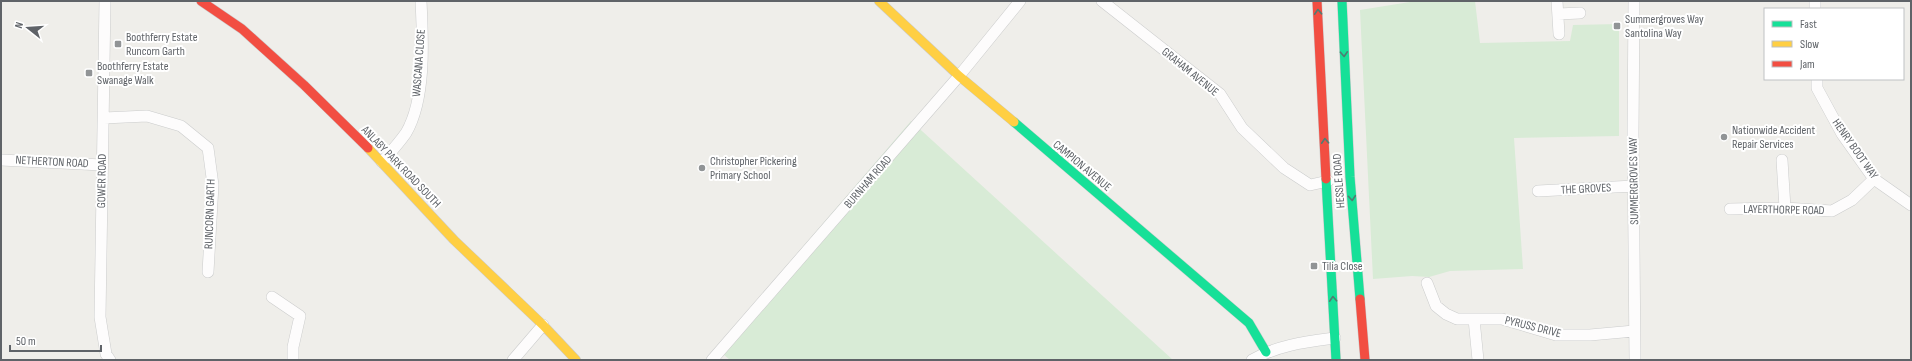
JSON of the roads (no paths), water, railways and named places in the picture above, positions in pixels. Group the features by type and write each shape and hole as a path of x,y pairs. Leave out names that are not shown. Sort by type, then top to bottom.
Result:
{"street":[{"name":"GOWER ROAD","path":"105,1 100,317 106,354 110,360"},
{"name":"WASCANA CLOSE","path":"382,162 406,134 416,111 421,72 421,1"},
{"name":"CAMPION AVENUE","path":"879,1 959,76 1248,323 1266,352"},
{"name":"BURNHAM ROAD","path":"716,359 959,76 1020,1"},
{"name":"GRAHAM AVENUE","path":"1102,1 1220,94 1242,128 1284,168 1310,186 1328,181"},
{"name":"HESSLE ROAD","path":"1317,1 1328,181 1336,360"},
{"name":"HESSLE ROAD","path":"1342,1 1350,177 1365,360"},
{"path":"1558,1 1559,34"},
{"name":"SUMMERGROVES WAY","path":"1634,1 1635,360"},
{"name":"ANLABY PARK ROAD SOUTH","path":"203,2 242,29 304,85 382,162 454,240 543,325 576,360"},
{"path":"1558,14 1580,13"},
{"name":"HENRY BOOT WAY","path":"1817,80 1817,88 1842,134 1874,179 1911,205"},
{"name":"RUNCORN GARTH","path":"104,118 147,116 181,126 208,148 213,185 208,272"},
{"name":"NETHERTON ROAD","path":"1,160 102,165"},
{"path":"1782,160 1785,208"},
{"name":"LAYERTHORPE ROAD","path":"1730,209 1785,208 1832,211 1852,200 1874,179"},
{"name":"THE GROVES","path":"1538,191 1634,186"},
{"name":"PYRUSS DRIVE","path":"1427,283 1436,306 1446,314 1457,319 1502,319 1556,335 1590,335 1634,331"},
{"path":"272,297 300,316 293,347 293,360"},
{"path":"1474,319 1478,360"},
{"path":"513,360 543,325"},
{"path":"1252,360 1266,352 1296,343 1335,338"}],"place":[{"name":"Summergroves Way Santolina Way","path":"1617,26"},
{"name":"Boothferry Estate Runcorn Garth","path":"118,44"},
{"name":"Boothferry Estate Swanage Walk","path":"89,73"},
{"name":"Nationwide Accident Repair Services","path":"1724,137"},
{"name":"Christopher Pickering Primary School","path":"702,168"},
{"name":"Tilia Close","path":"1314,266"}]}
